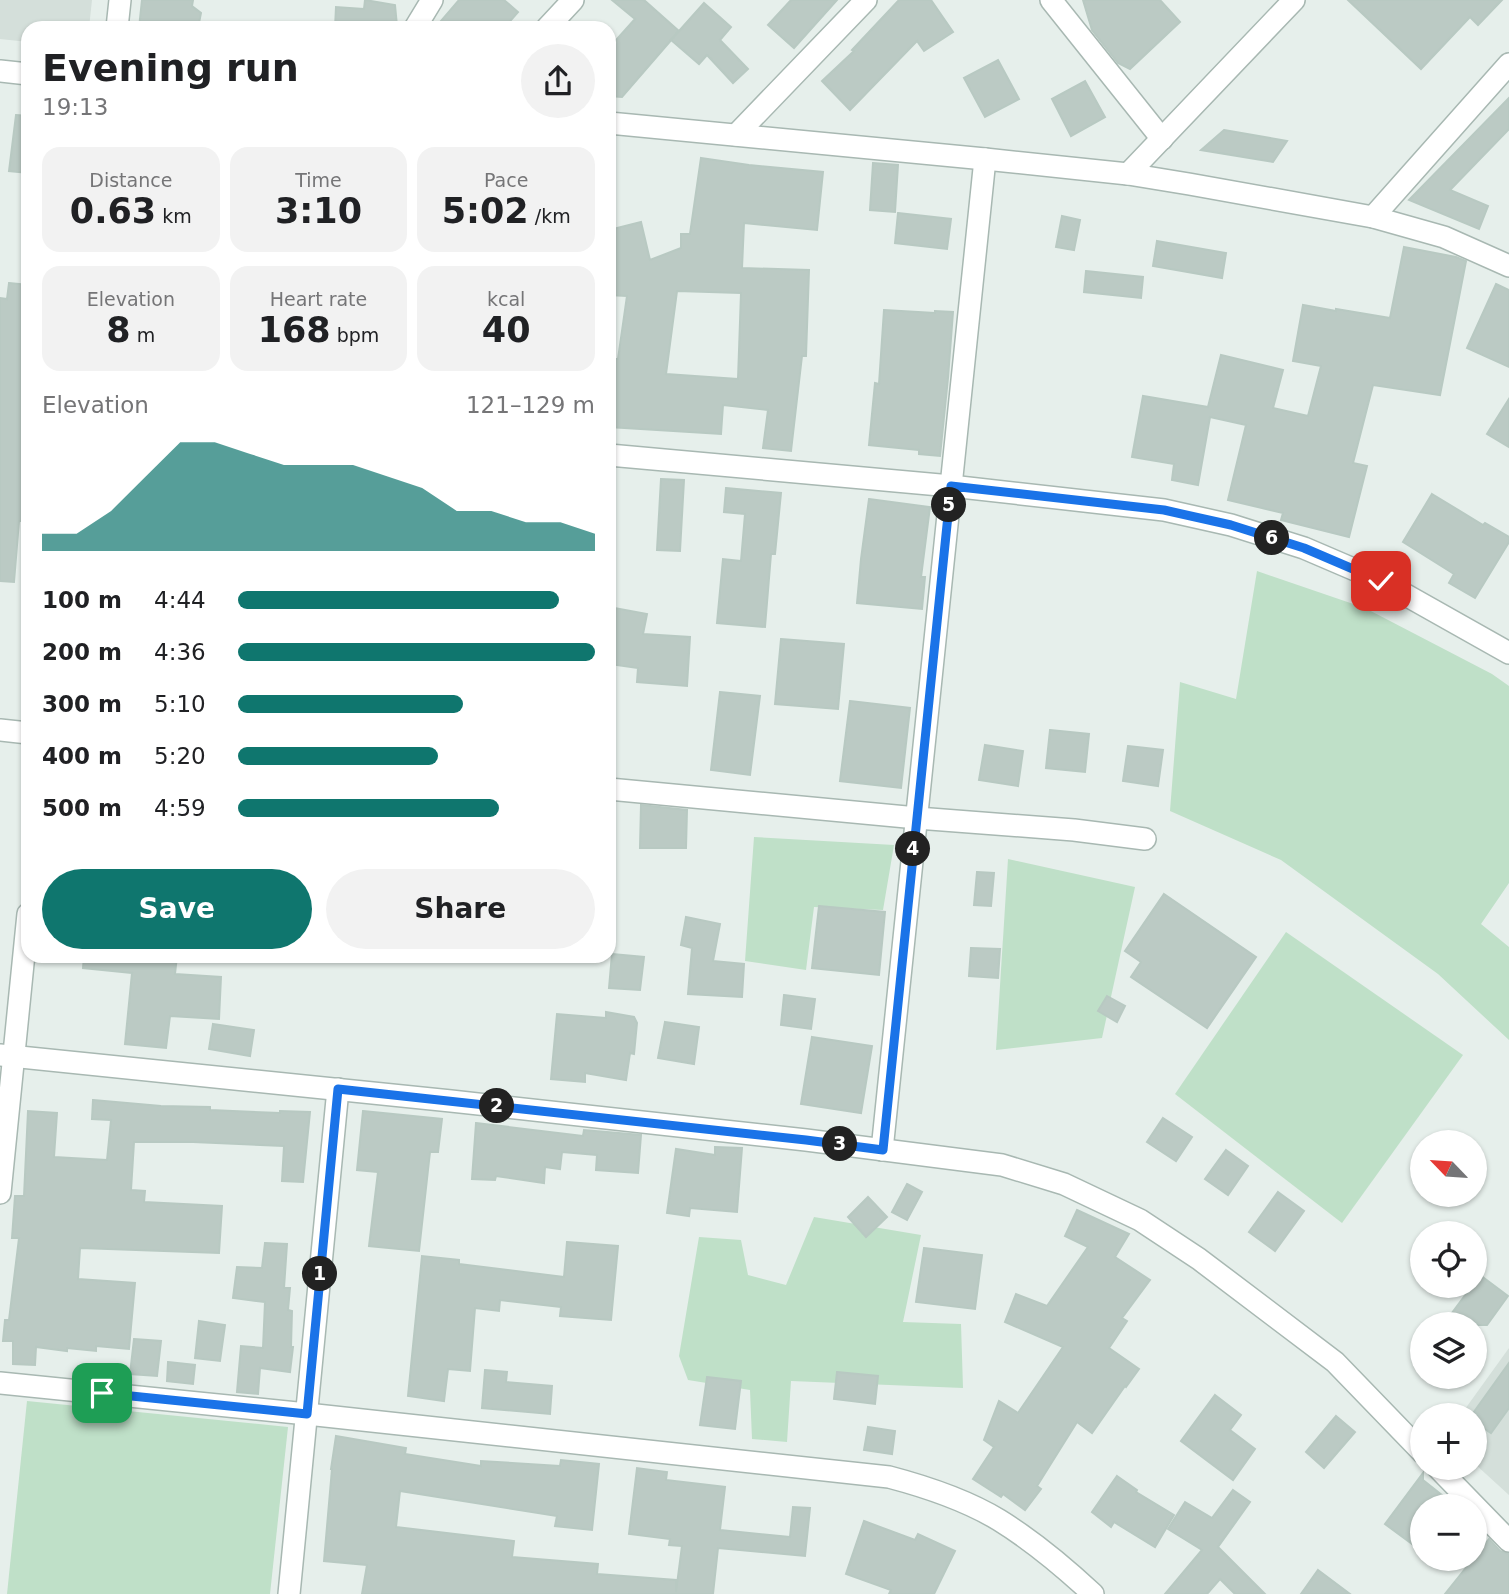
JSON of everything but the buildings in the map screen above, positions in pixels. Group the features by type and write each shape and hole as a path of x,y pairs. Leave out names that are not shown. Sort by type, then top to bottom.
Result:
{"street":[{"path":"118,21 120,0"},
{"path":"419,21 432,0"},
{"path":"554,21 573,0"},
{"path":"736,135 866,0"},
{"path":"1051,0 1162,139"},
{"path":"1128,174 1294,0"},
{"path":"1373,218 1509,64"},
{"path":"0,71 21,73"},
{"path":"616,124 1128,174 1373,218 1444,237 1509,266"},
{"path":"883,1150 985,159"},
{"path":"616,456 951,486 1164,510 1231,525 1304,548 1381,581 1509,653"},
{"path":"0,730 21,732"},
{"path":"616,790 1074,830 1145,839"},
{"path":"0,1193 7,1055 21,961"},
{"path":"7,1055 793,1138 1002,1165 1064,1184 1140,1220 1199,1259 1335,1362 1410,1440"},
{"path":"289,1594 338,1089"},
{"path":"0,1383 889,1477 927,1487 999,1520 1093,1594"},
{"path":"1450,1480 1509,1541"}],"shaded area":[{"path":"0,0 92,0 90,21 21,21 21,41 0,39"},
{"path":"1509,1348 1509,1495 1487,1475 1487,1403 1469,1403 1479,1389 1487,1389 1487,1379"}],"green space":[{"path":"1257,571 1365,608 1492,674 1509,686 1509,883 1481,924 1509,947 1509,1040 1438,974 1281,860 1170,811 1180,682 1236,699"},
{"path":"754,837 894,845 883,910 814,907 806,970 745,961"},
{"path":"1008,859 1135,887 1102,1038 996,1050"},
{"path":"1286,932 1463,1055 1342,1223 1175,1094"},
{"path":"814,1217 921,1235 903,1322 961,1324 963,1388 791,1381 787,1442 752,1439 750,1390 688,1380 679,1356 699,1237 741,1240 748,1275 786,1285"},
{"path":"27,1401 288,1427 270,1594 7,1594"}],"route":[{"path":"102,1393 307,1414 338,1089 883,1150 951,486 1164,510 1231,525 1304,548 1381,581"}]}
